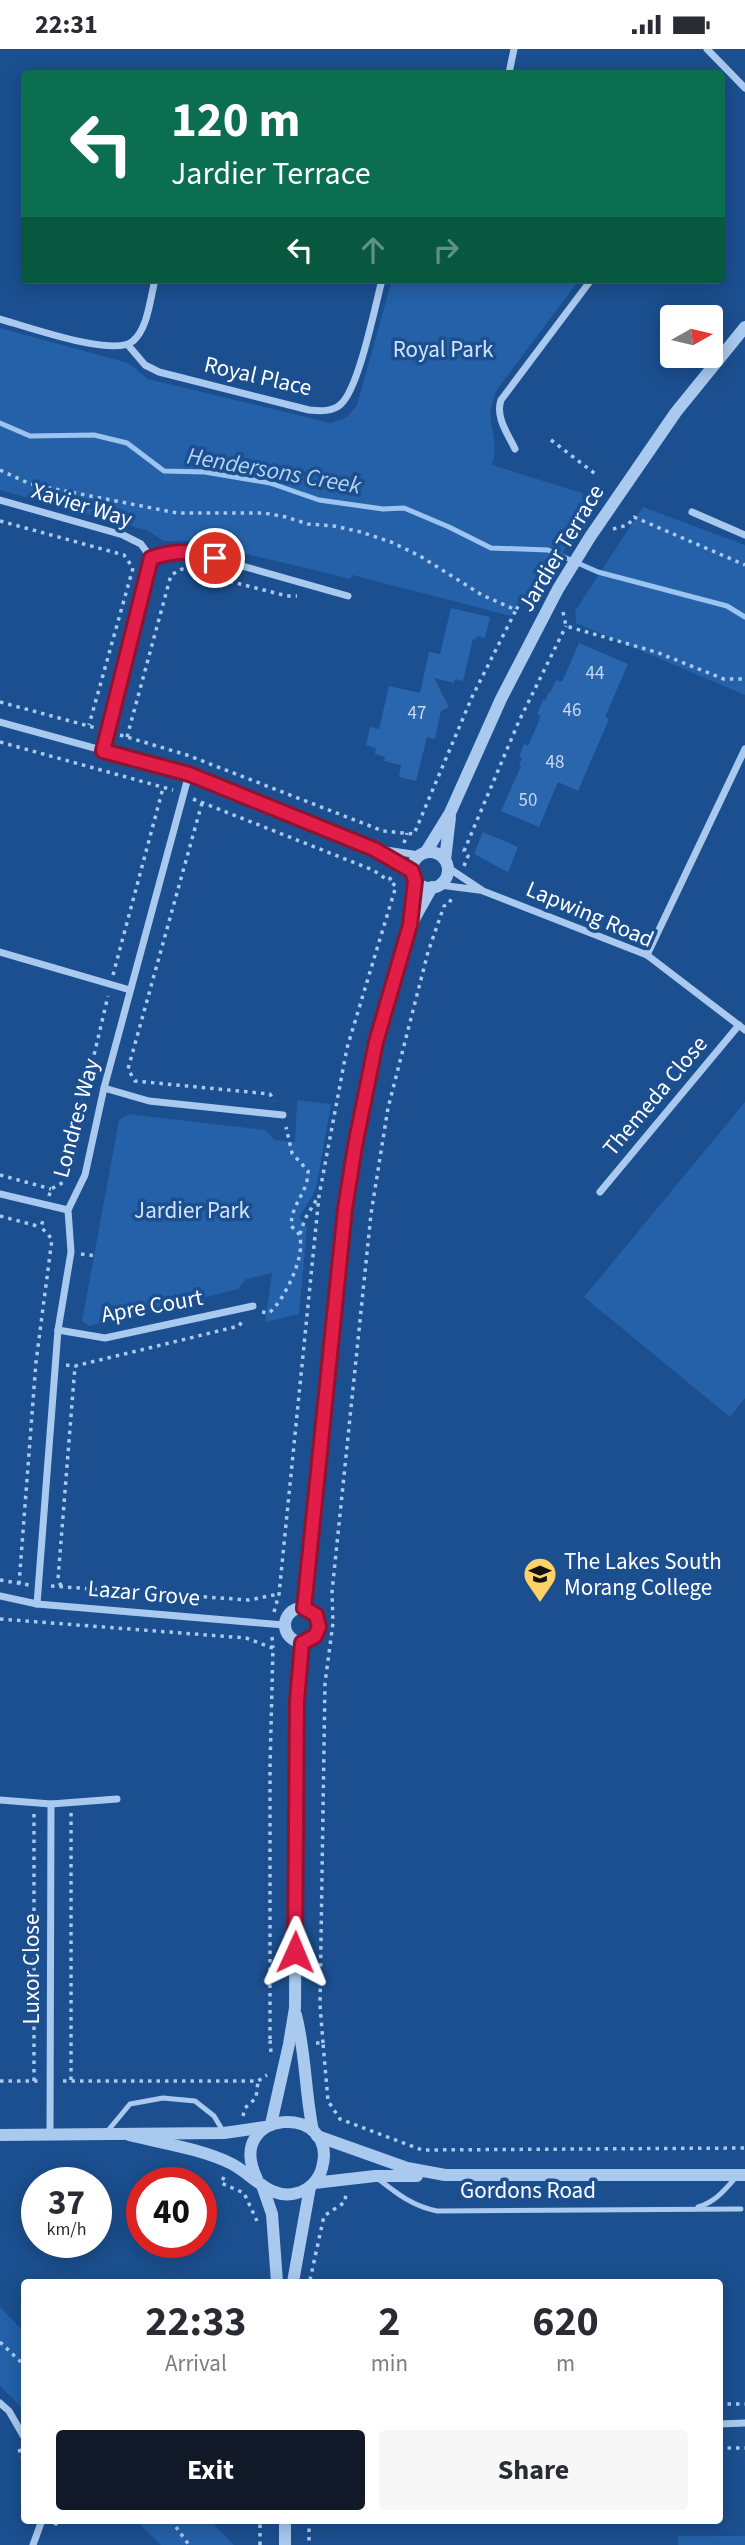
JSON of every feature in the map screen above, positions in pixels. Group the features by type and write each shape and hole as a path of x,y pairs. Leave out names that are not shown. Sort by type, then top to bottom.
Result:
{"street":[{"path":"510,70 514,49"},
{"path":"707,49 745,88"},
{"path":"0,319 101,347 120,347 128,345 140,331 154,284"},
{"name":"Royal Place","path":"128,345 145,365 159,372 309,410 328,410 341,404 353,384 382,284"},
{"path":"515,449 501,420 501,400 588,284"},
{"name":"Jardier Terrace","path":"423,853 450,813 501,699 558,589 668,422 745,327"},
{"name":"Xavier Way","path":"0,500 123,535 141,544 151,558 171,552 189,551 348,596"},
{"path":"692,512 745,535"},
{"path":"103,751 151,558"},
{"path":"0,722 189,774 374,849 414,876 423,886 436,886"},
{"path":"647,955 745,749"},
{"name":"Londres Way","path":"37,1604 58,1331 71,1252 68,1210 85,1175 104,1088 189,774"},
{"name":"Jardier Terrace","path":"446,863 450,813"},
{"path":"374,849 436,853 446,863 446,877 436,886 410,925"},
{"path":"304,1608 347,1197 376,1042 410,925 415,859 423,853"},
{"name":"Lapwing Road","path":"446,863 483,891"},
{"name":"Lapwing Road","path":"436,886 483,891 647,955 742,1028"},
{"path":"0,952 130,990"},
{"name":"Themeda Close","path":"600,1192 742,1028"},
{"path":"104,1088 149,1101 283,1115"},
{"path":"0,1194 68,1210"},
{"name":"Apre Court","path":"58,1331 105,1338 253,1306"},
{"name":"Lazar Grove","path":"0,1596 37,1604 284,1625"},
{"path":"304,1608 316,1615 319,1627 315,1636 302,1643 289,1637 284,1625 285,1619 292,1611 304,1608"},
{"path":"277,2279 272,2214 250,2157 252,2145 269,2125 295,2008 297,1701 302,1643"},
{"path":"0,1800 51,1804 117,1799"},
{"name":"Luxor Close","path":"50,2135 51,1804"},
{"path":"294,2279 312,2185 321,2173 324,2160 323,2147 315,2134 306,2096 303,2043 295,2008"},
{"path":"0,2134 224,2133 293,2121 315,2134"},
{"name":"Gordons Road","path":"315,2134 407,2168 445,2175"},
{"path":"129,2135 229,2163 271,2191 291,2195 312,2185"},
{"name":"Gordons Road","path":"312,2185 374,2176 741,2175"},
{"path":"0,2403 9,2411 21,2432"},
{"path":"723,2424 745,2423"},
{"path":"33,2545 41,2524"},
{"path":"285,2524 285,2545"}],"lane":[{"path":"104,2135 130,2104 163,2098 195,2101 214,2116 224,2133"},
{"name":"Gordons Road","path":"692,2209 710,2203 741,2175"},
{"name":"Gordons Road","path":"374,2176 405,2200 421,2208 436,2211 741,2209"}],"path":[{"path":"551,440 598,476"},
{"path":"0,470 39,485 177,513 264,513 308,524 361,532 420,556 482,595 516,610"},
{"path":"634,517 745,565"},
{"path":"0,521 124,555 133,568 89,725"},
{"path":"127,737 171,575 182,569 286,596 299,596"},
{"path":"0,702 89,725 187,755 383,831 414,834 472,697 516,610 520,603 539,596 543,590"},
{"path":"460,875 468,856 464,851 519,721 566,627 562,608 551,603"},
{"path":"566,627 656,652 724,679 745,679"},
{"path":"0,742 183,793 202,803 373,870 389,881"},
{"path":"202,803 128,1069 135,1081 270,1094 283,1115 292,1153 308,1171 305,1189 292,1212 291,1226 299,1235"},
{"path":"456,887 449,904 444,906 428,952 388,1108 371,1214 332,1592 333,1623 325,1683 320,2005 328,2101 340,2119 422,2150 745,2148"},
{"path":"0,1175 51,1189"},
{"path":"36,1362 75,1366 239,1326 253,1306 264,1313 270,1313 278,1306 296,1266 299,1235 304,1219 320,1196"},
{"path":"0,1216 41,1227"},
{"path":"61,1586 58,1579 75,1366"},
{"path":"0,1580 39,1586 249,1600 279,1594"},
{"path":"0,1619 246,1639 273,1649 270,1767 271,2062"},
{"path":"32,1802 34,2081"},
{"path":"71,2081 72,1802"},
{"path":"270,2042 289,2044"},
{"path":"303,2043 323,2043"},
{"path":"0,2081 258,2081 271,2072"},
{"path":"311,2279 324,2216 345,2202 346,2179"},
{"path":"0,2341 21,2362"},
{"path":"723,2404 745,2404"},
{"path":"723,2448 745,2448"},
{"path":"175,2524 189,2545"},
{"path":"260,2524 260,2545"},
{"path":"309,2524 309,2545"}],"green space":[{"name":"Royal Park","path":"391,284 576,284 498,388 491,410 495,445 492,465 582,493 585,516 538,594 519,601 511,616 352,575 351,579 193,541 164,541 146,530 0,490 0,328 128,363 148,379 331,423 347,417 357,405"},
{"path":"643,507 745,545 745,695 576,623 575,611"},
{"name":"Jardier Park","path":"297,1100 331,1104 317,1183 299,1217 307,1228 299,1314 265,1322 272,1273 246,1279 238,1289 89,1326 82,1321 119,1120 128,1114 265,1130 275,1140 295,1142"},
{"path":"745,1102 745,1398 730,1417 584,1297"},
{"path":"0,2307 21,2329 21,2407 0,2386"},
{"path":"139,2524 214,2524 234,2545 161,2545"},
{"path":"678,2536 745,2536 745,2545 678,2545"}],"building":[{"path":"451,608 490,617 485,638 477,636 473,639 463,681 455,679 454,683 434,678 449,707 441,711 435,739 427,737 416,781 399,777 401,765 384,761 385,757 375,754 376,748 366,745 370,727 379,729 389,686 420,693 429,652 440,654"},
{"path":"579,643 628,664 605,717 609,719 578,791 558,782 539,827 501,811 521,766 519,765 522,758 519,757 524,744 528,746 539,721 540,715 537,714 543,700 556,680 562,682"},
{"path":"483,832 518,847 508,872 474,854"}],"waterway":[{"name":"Hendersons Creek","path":"0,423 30,436 94,435 127,443 164,471 205,472 270,483 319,500 383,509 404,508 491,548 548,550 598,572 727,606 745,617"}],"place":[{"name":"The Lakes South Morang College","path":"540,1604"}],"route":[{"path":"215,558 189,551 171,552 151,558 103,751 189,774 374,849 412,871 415,881 410,925 376,1042 345,1209 304,1608 316,1615 319,1627 315,1636 302,1643 297,1701 295,1952"}]}
